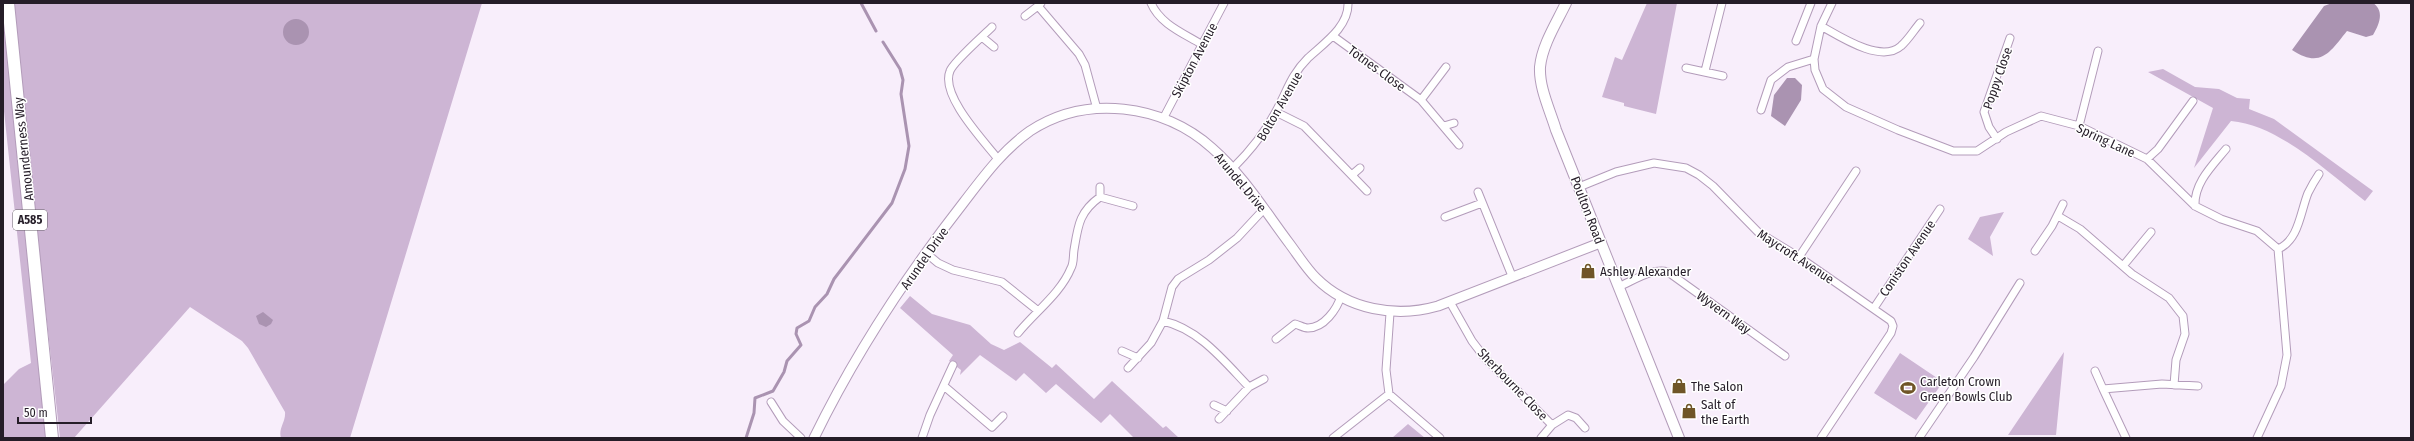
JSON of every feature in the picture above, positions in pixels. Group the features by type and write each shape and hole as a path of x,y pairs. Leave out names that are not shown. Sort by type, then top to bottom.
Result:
{"highway":[{"name":"Amounderness Way","path":"8,3 52,438"}],"main road":[{"name":"Poulton Road","path":"1566,3 1555,25 1542,59 1540,72 1556,130 1679,438"}],"street":[{"path":"1151,3 1164,21 1201,44"},
{"name":"Skipton Avenue","path":"1164,117 1201,44 1224,3"},
{"name":"Bolton Avenue","path":"1233,168 1256,144 1276,112 1285,89 1293,76 1308,59 1333,36 1345,16 1348,3"},
{"path":"1705,71 1722,3"},
{"path":"1796,42 1811,3"},
{"name":"Spring Lane","path":"1832,3 1821,26 1814,60 1815,70 1823,89 1846,107 1898,130 1953,151 1977,151 2041,116 2078,126 2147,159 2195,206 2221,220 2257,231 2269,239 2278,249"},
{"path":"1025,16 1039,5 1071,43 1086,65 1097,109"},
{"path":"1821,26 1872,51 1885,52 1900,47 1920,23"},
{"path":"992,27 950,69 947,82 959,107 998,159"},
{"name":"Totnes Close","path":"1333,36 1420,100 1459,145"},
{"path":"982,37 994,47"},
{"name":"Poppy Close","path":"1997,139 1989,127 1984,112 2010,38"},
{"path":"2078,126 2098,51"},
{"path":"1761,110 1771,80 1788,67 1814,60"},
{"path":"1420,100 1446,67"},
{"path":"1686,68 1723,76"},
{"path":"2147,159 2158,149 2193,101"},
{"name":"Arundel Drive","path":"814,438 855,361 926,253 998,159 1025,135 1046,122 1072,113 1097,109 1118,108 1164,117 1192,131 1233,168 1316,278 1341,296 1357,304 1390,313 1423,311 1450,302 1512,276 1600,243"},
{"path":"1276,112 1304,126 1353,174 1367,191"},
{"path":"1444,126 1454,122"},
{"path":"2195,206 2195,196 2202,178 2226,149"},
{"name":"Maycroft Avenue","path":"1579,187 1616,172 1654,164 1686,168 1700,174 1758,232 1799,257 1891,321 1893,326 1891,333 1821,438"},
{"path":"1353,174 1360,168"},
{"path":"1799,257 1856,171"},
{"path":"2257,438 2281,386 2287,355 2278,249 2287,245 2296,230 2308,192 2319,174"},
{"path":"1100,187 1100,197"},
{"path":"1478,192 1512,276"},
{"path":"1018,333 1037,310 1061,286 1072,267 1082,213 1087,206 1100,197 1133,206"},
{"path":"1445,217 1482,203"},
{"path":"2035,251 2058,216 2063,204"},
{"path":"1128,368 1151,343 1163,321 1172,287 1178,279 1209,260 1236,238 1264,209"},
{"name":"Coniston Avenue","path":"1874,308 1940,209"},
{"path":"2058,216 2080,230 2132,274 2169,298 2184,316 2185,334 2176,360 2174,385"},
{"path":"2123,266 2151,232"},
{"path":"926,253 938,263 953,270 1002,282 1037,310"},
{"name":"Wyvern Way","path":"1618,287 1653,272 1662,270 1668,272 1786,356"},
{"path":"1919,438 1974,357 2020,283"},
{"path":"1276,339 1295,324 1306,328 1317,326 1337,307 1341,296"},
{"name":"Sherbourne Close","path":"1450,302 1472,341 1485,358 1552,425"},
{"path":"1390,313 1386,370 1389,394 1440,438"},
{"path":"1163,321 1183,327 1207,345 1249,387"},
{"path":"1122,351 1138,358"},
{"path":"922,438 953,366"},
{"path":"2095,371 2126,438"},
{"path":"1219,420 1249,387 1264,379"},
{"path":"944,386 992,427 1004,416"},
{"path":"2103,389 2127,386 2198,386"},
{"path":"1333,438 1389,394"},
{"path":"771,402 783,421 801,438"},
{"path":"1214,405 1227,411"},
{"path":"1541,438 1552,425 1568,415 1576,418 1585,428"}],"shaded area":[{"path":"14,3 482,3 350,438 281,438 280,431 285,412 248,348 242,341 190,307 74,438 60,438 29,161"},
{"path":"1647,3 1677,3 1656,114 1624,106 1624,103 1602,97 1615,57 1622,60"},
{"path":"2332,3 2373,3 2377,6 2380,18 2373,35 2366,37 2347,31 2330,51 2324,56 2318,58 2302,56 2292,50 2324,6"},
{"path":"3,14 46,438 3,438 3,385 19,369 31,363 3,102"},
{"path":"296,19 305,23 309,32 305,41 296,45 287,41 283,32 287,23"},
{"path":"2163,69 2195,87 2219,89 2237,98 2250,99 2249,109 2274,119 2373,191 2365,201 2319,164 2284,140 2249,124 2231,121 2194,168 2213,108 2148,72"},
{"path":"1787,78 1795,78 1802,85 1801,100 1785,126 1771,116 1774,95"},
{"path":"2004,212 1990,237 1993,256 1968,239 1980,217"},
{"path":"910,296 932,314 970,325 991,344 1004,350 1020,342 1052,368 1056,364 1094,399 1112,381 1163,428 1166,426 1179,438 1134,438 1110,414 1101,423 1056,384 1046,393 1024,373 1016,381 980,355 960,375 961,370 949,361 953,355 900,308"},
{"path":"263,312 273,320 271,324 266,327 259,324 256,316"},
{"path":"2064,352 2056,435 2008,435"},
{"name":"Carleton Crown Green Bowls Club","path":"1900,353 1943,382 1916,420 1874,393"},
{"path":"1408,424 1425,438 1392,438"}],"waterway":[{"path":"861,3 876,31"},
{"path":"746,438 754,413 755,398 773,391 784,372 787,361 801,345 796,334 797,328 809,321 815,307 827,294 834,279 892,203 905,169 909,146 901,94 903,80 900,69 883,42"}],"place":[{"name":"Ashley Alexander","path":"1588,271"},
{"name":"The Salon","path":"1679,386"},
{"name":"Carleton Crown Green Bowls Club","path":"1908,388"},
{"name":"Salt of the Earth","path":"1689,411"}]}
